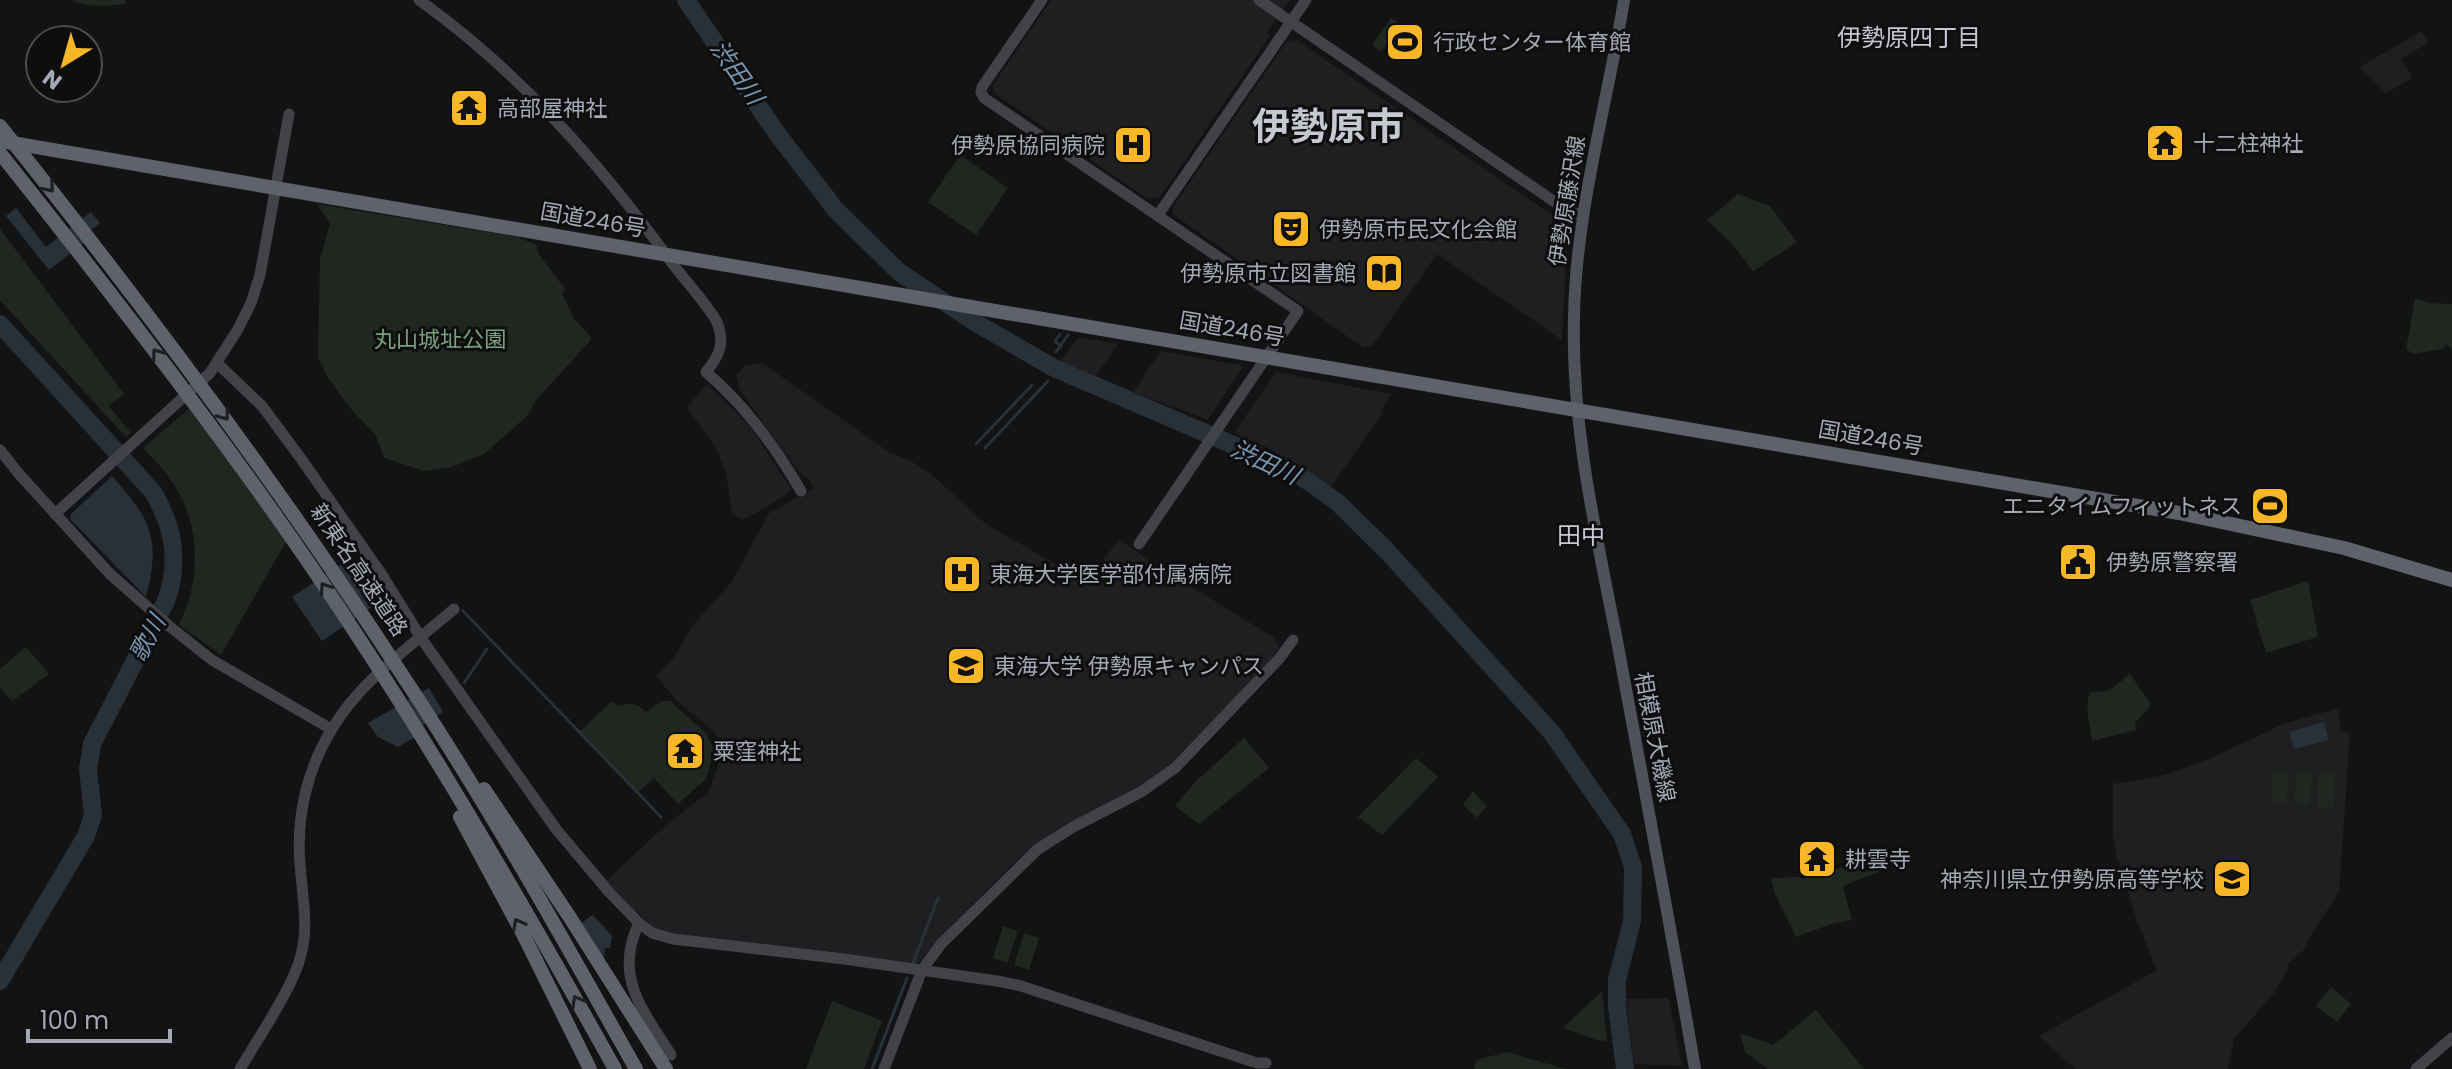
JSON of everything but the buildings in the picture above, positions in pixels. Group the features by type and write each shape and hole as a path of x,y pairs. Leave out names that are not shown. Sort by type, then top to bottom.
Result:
{"highway":[{"name":"新東名高速道路","path":"0,126 147,312 288,504 403,675 549,913 636,1069"},
{"name":"国道246号","path":"0,141 2237,524 2344,548 2452,580"},
{"name":"新東名高速道路","path":"0,153 133,322 275,514 490,848 615,1069"},
{"path":"355,634 389,699 470,834 590,1069"},
{"path":"403,675 668,1062"}],"main road":[{"name":"伊勢原藤沢線","path":"1578,411 1574,318 1582,215 1624,0"},
{"name":"相模原大磯線","path":"1578,411 1591,508 1695,1069"}],"street":[{"path":"419,0 478,46 566,131 624,200 720,328 720,353 706,372 737,400 761,429 801,491"},
{"path":"1042,0 982,87 982,95 1298,311 1139,544"},
{"path":"1259,0 1568,211 1582,215"},
{"path":"1158,215 1306,0"},
{"path":"55,514 210,373 238,329 260,275 289,114"},
{"path":"217,363 262,406 293,448 382,575 421,638 556,829 609,892 652,933 673,939 922,970 1021,986 1233,1056 1266,1063"},
{"path":"0,450 110,574 147,608 212,660 331,729"},
{"path":"240,1069 301,958 304,938 299,846 301,812 312,770 331,729 361,689 454,609"},
{"path":"884,1069 922,970 941,944 1028,857 1073,827 1141,792 1180,764 1279,659 1293,640"},
{"path":"639,923 629,946 629,979 668,1062"},
{"path":"2416,1069 2452,1038"}],"shaded area":[{"name":"伊勢原協同病院","path":"1051,0 1290,0 1267,33 1270,36 1160,197 1148,199 994,93 993,85"},
{"path":"2422,31 2428,43 2401,59 2413,78 2386,93 2360,67"},
{"path":"1297,40 1568,226 1562,340 1437,254 1372,346 1364,348 1174,215 1172,208 1287,41"},
{"path":"16,208 46,247 91,212 100,223 81,238 84,243 49,270 6,216"},
{"path":"1079,337 1118,344 1096,376 1060,361"},
{"path":"1161,351 1241,365 1242,368 1208,420 1133,392"},
{"name":"東海大学 伊勢原キャンパス","path":"762,363 889,452 930,473 986,524 1085,581 1089,580 1119,539 1273,637 1279,646 1273,658 1167,768 1125,796 1065,825 1018,859 915,966 668,933 653,928 606,881 667,824 709,792 724,746 712,730 677,701 656,676 673,659 692,626 731,583 769,513 813,489 809,479 799,472 740,391 736,375 745,365"},
{"path":"1276,372 1391,394 1382,414 1331,487 1268,448 1234,433"},
{"path":"707,384 749,425 791,489 747,518 732,514 726,473 716,448 687,407"},
{"path":"112,476 136,505 149,531 152,560 146,597 70,519 71,514"},
{"path":"349,559 370,589 365,593 373,606 322,641 292,597"},
{"path":"429,688 443,712 423,725 426,731 398,747 378,737 368,723"},
{"name":"神奈川県立伊勢原高等学校","path":"2339,708 2340,730 2350,734 2339,892 2306,943 2307,947 2287,965 2289,968 2274,993 2234,1039 2228,1069 2075,1069 2039,1036 2157,970 2137,921 2117,857 2113,836 2113,784 2165,775 2212,758 2283,724"},
{"path":"2324,722 2329,740 2294,749 2289,732"},
{"path":"593,915 612,936 610,948 605,948 604,960 581,923"},
{"path":"1669,998 1682,1066 1634,1064 1626,999"}],"green space":[{"path":"71,0 125,0 125,4 104,6"},
{"path":"1391,18 1400,24 1381,52 1372,45"},
{"path":"960,155 1008,188 976,235 928,202"},
{"path":"1738,194 1770,206 1797,242 1753,271 1733,245 1707,220"},
{"name":"丸山城址公園","path":"317,204 517,237 537,245 538,253 565,289 562,293 574,319 591,340 536,400 528,415 484,454 452,467 424,471 384,458 376,436 328,378 318,357 320,259 330,224"},
{"path":"0,229 124,394 109,406 131,433 126,437 0,300"},
{"path":"2415,298 2429,303 2452,304 2452,349 2448,345 2414,354 2406,349"},
{"path":"191,407 287,540 221,655 179,625 187,606 195,568 192,530 179,494 165,472 143,448"},
{"path":"2308,581 2318,637 2266,653 2250,600"},
{"path":"26,647 49,674 12,701 0,688 0,669"},
{"path":"2130,674 2150,707 2135,723 2136,730 2092,741 2087,710 2090,692 2109,691"},
{"path":"662,701 670,701 706,733 714,750 706,779 678,804 654,778 638,792 580,731 610,703 618,706 633,704 646,712"},
{"path":"1244,738 1269,768 1199,824 1175,806 1195,782"},
{"path":"1416,758 1438,777 1382,835 1358,817"},
{"path":"2273,770 2289,771 2286,804 2271,803"},
{"path":"2296,771 2312,772 2309,806 2294,805"},
{"path":"2319,773 2335,774 2333,808 2317,807"},
{"path":"1473,791 1487,806 1477,818 1463,805"},
{"path":"1874,858 1879,872 1843,886 1852,920 1796,937 1775,894 1771,878 1802,879"},
{"path":"1003,926 1018,931 1007,963 993,958"},
{"path":"1024,933 1039,938 1029,970 1014,965"},
{"path":"2331,987 2351,1004 2337,1022 2316,1006"},
{"path":"1602,991 1607,1041 1563,1028"},
{"path":"832,1001 882,1021 864,1069 806,1069"},
{"path":"1816,1010 1864,1069 1768,1069 1745,1052 1740,1033 1773,1045"},
{"path":"1507,1052 1566,1069 1474,1069 1476,1060"}],"waterway":[{"name":"渋田川","path":"686,0 778,135 835,209 899,272 976,323 1054,368 1299,475 1337,502 1387,551 1552,733 1622,834 1633,867 1632,921 1617,980 1617,1007 1625,1069"},
{"name":"歌川","path":"0,324 153,492 166,518 174,559 166,601 92,744 88,769 93,815 86,836 0,981"},
{"path":"1060,334 1055,341 1061,346"},
{"path":"1056,352 1068,335"},
{"name":"渋田川","path":"1052,375 1054,368"},
{"path":"985,448 1048,381"},
{"path":"976,444 1032,385"},
{"path":"463,611 661,817"},
{"path":"464,683 487,649"},
{"path":"913,963 938,898"},
{"path":"872,1069 907,978"}],"place":[{"name":"行政センター体育館","path":"1405,42"},
{"name":"高部屋神社","path":"469,108"},
{"name":"十二柱神社","path":"2165,143"},
{"name":"伊勢原協同病院","path":"1133,145"},
{"name":"伊勢原市民文化会館","path":"1291,229"},
{"name":"伊勢原市立図書館","path":"1384,273"},
{"name":"エニタイムフィットネス","path":"2270,506"},
{"name":"伊勢原警察署","path":"2078,562"},
{"name":"東海大学医学部付属病院","path":"962,574"},
{"name":"東海大学 伊勢原キャンパス","path":"966,666"},
{"name":"粟窪神社","path":"685,751"},
{"name":"耕雲寺","path":"1817,859"},
{"name":"神奈川県立伊勢原高等学校","path":"2232,879"}],"district":[{"name":"伊勢原四丁目","path":"1909,37"},
{"name":"伊勢原市","path":"1328,126"},
{"name":"田中","path":"1581,535"}]}
